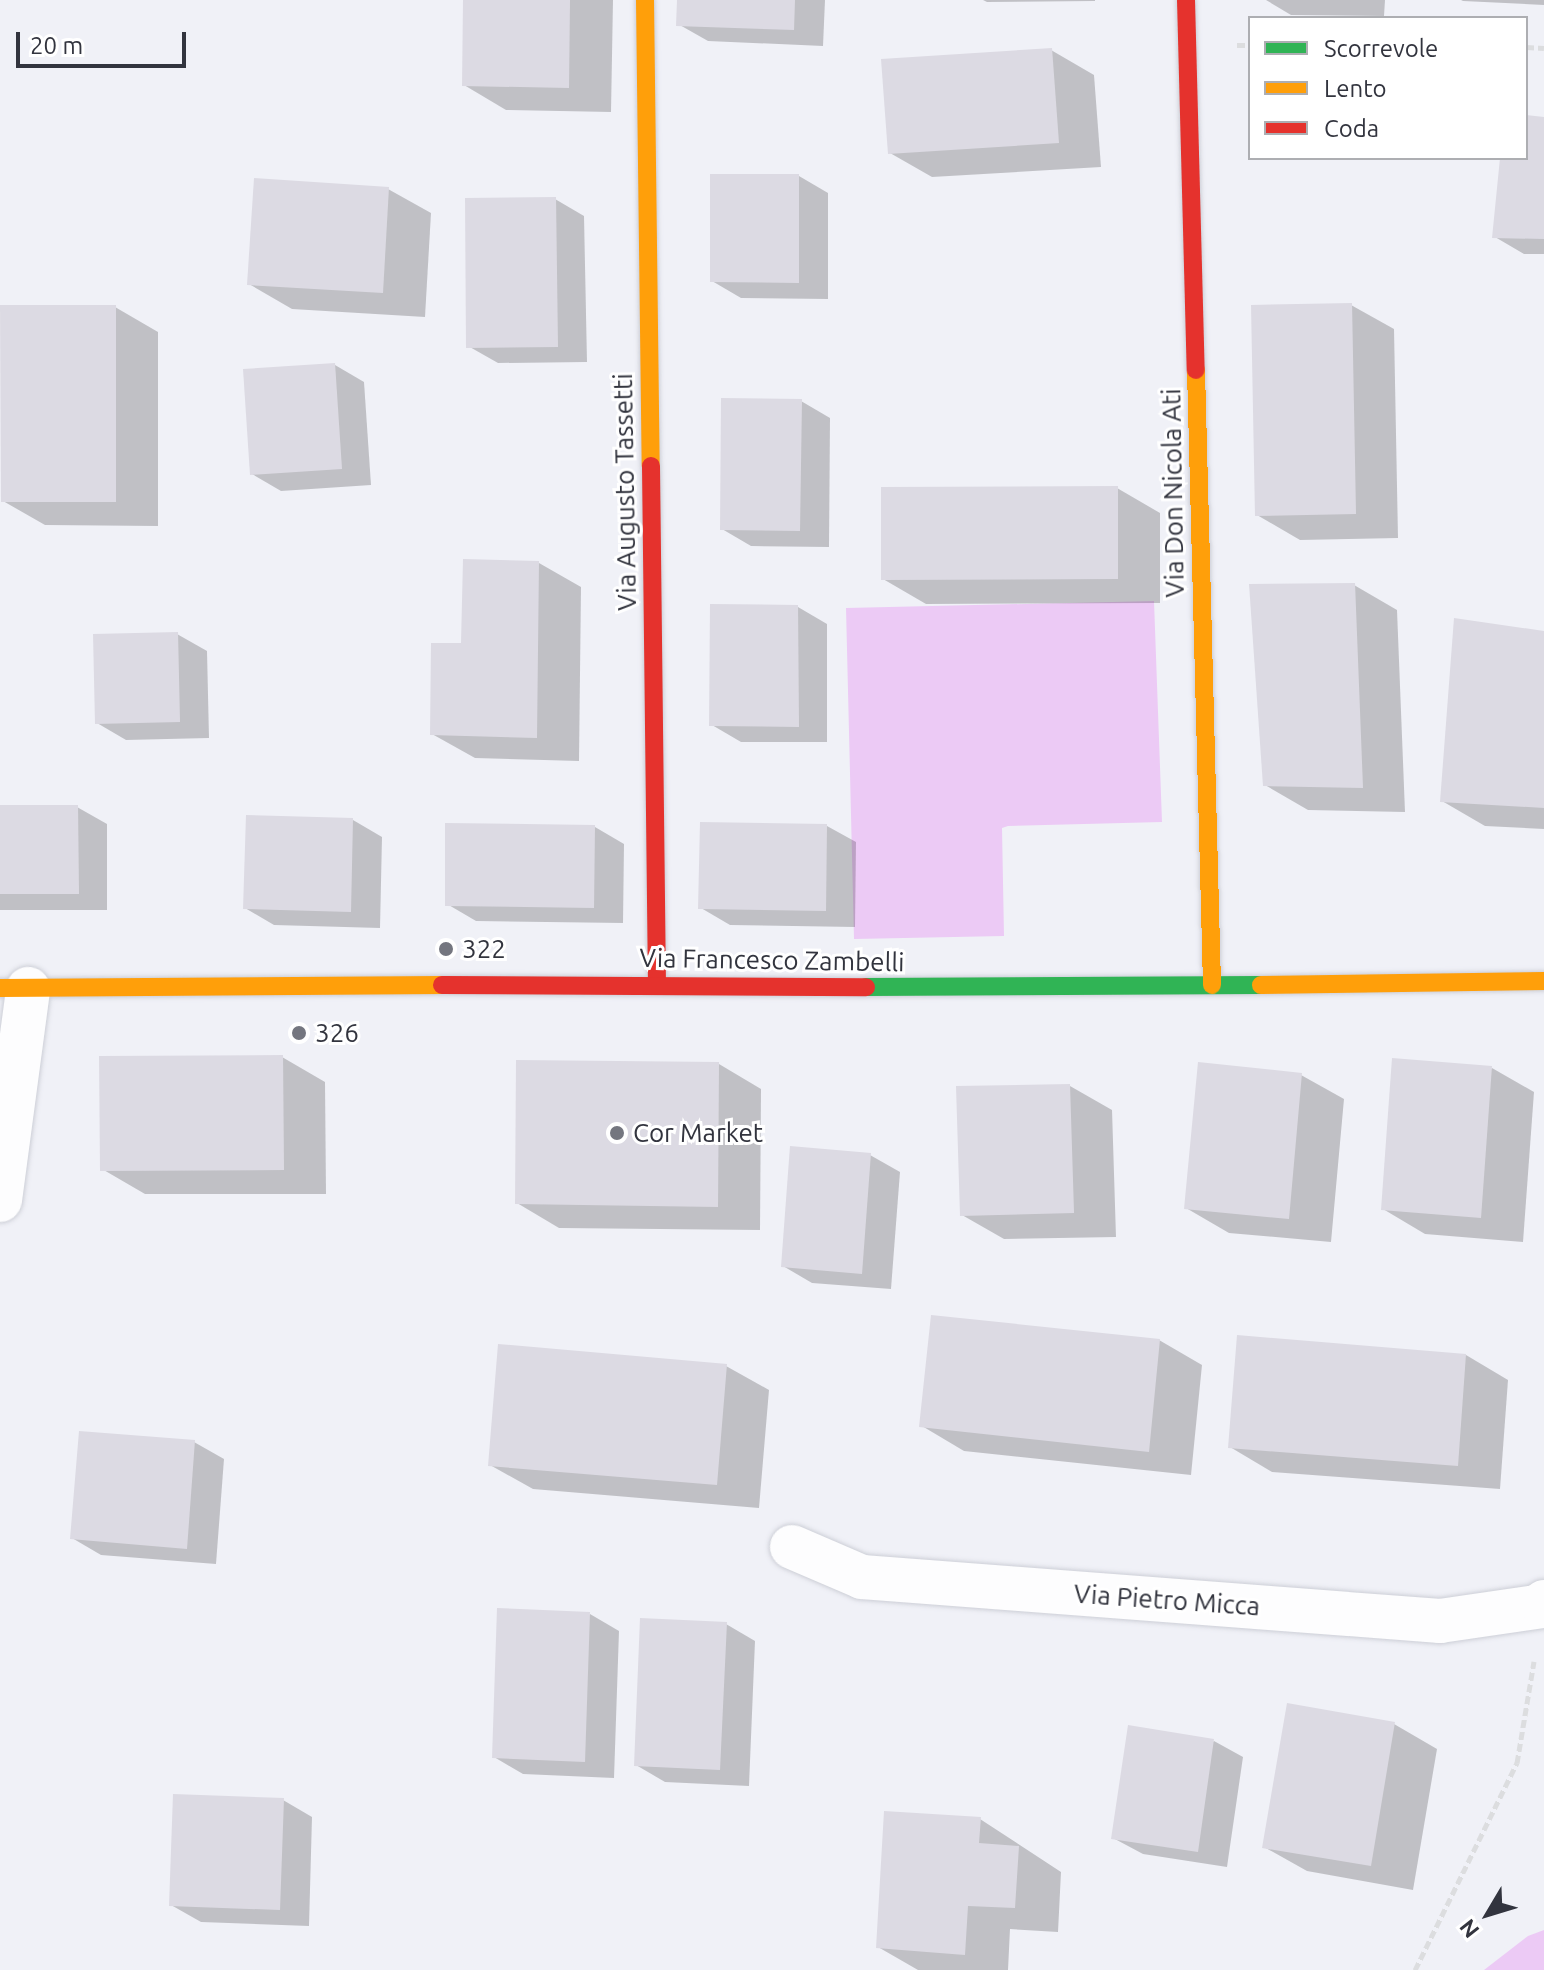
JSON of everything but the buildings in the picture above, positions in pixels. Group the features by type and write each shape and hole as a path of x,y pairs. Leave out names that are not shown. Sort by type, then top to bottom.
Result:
{"street":[{"name":"Via Augusto Tassetti","path":"645,0 657,983"},
{"name":"Via Don Nicola Ati","path":"1186,0 1212,985"},
{"name":"Via Francesco Zambelli","path":"14,989 657,983 996,989 1544,981"},
{"path":"0,1200 14,989"},
{"name":"Via Pietro Micca","path":"792,1547 862,1577 1440,1621 1544,1604"}],"path":[{"path":"1415,1970 1517,1763 1544,1604"}],"shaded area":[{"path":"1154,601 1162,822 1002,828 1004,936 854,939 846,608"},
{"path":"1544,1930 1544,1970 1484,1970 1528,1936"}],"traffic: fast":[{"path":"866,987 1261,985"}],"traffic: slow":[{"path":"645,0 651,466"},
{"path":"1196,370 1212,985"},
{"path":"1261,985 1544,981"},
{"path":"0,988 442,985"}],"traffic: jam":[{"path":"1186,0 1196,370"},
{"path":"651,466 657,983"},
{"path":"442,985 866,987"}],"place":[{"name":"322","path":"446,949"},
{"name":"326","path":"299,1033"},
{"name":"Cor Market","path":"617,1133"}]}
